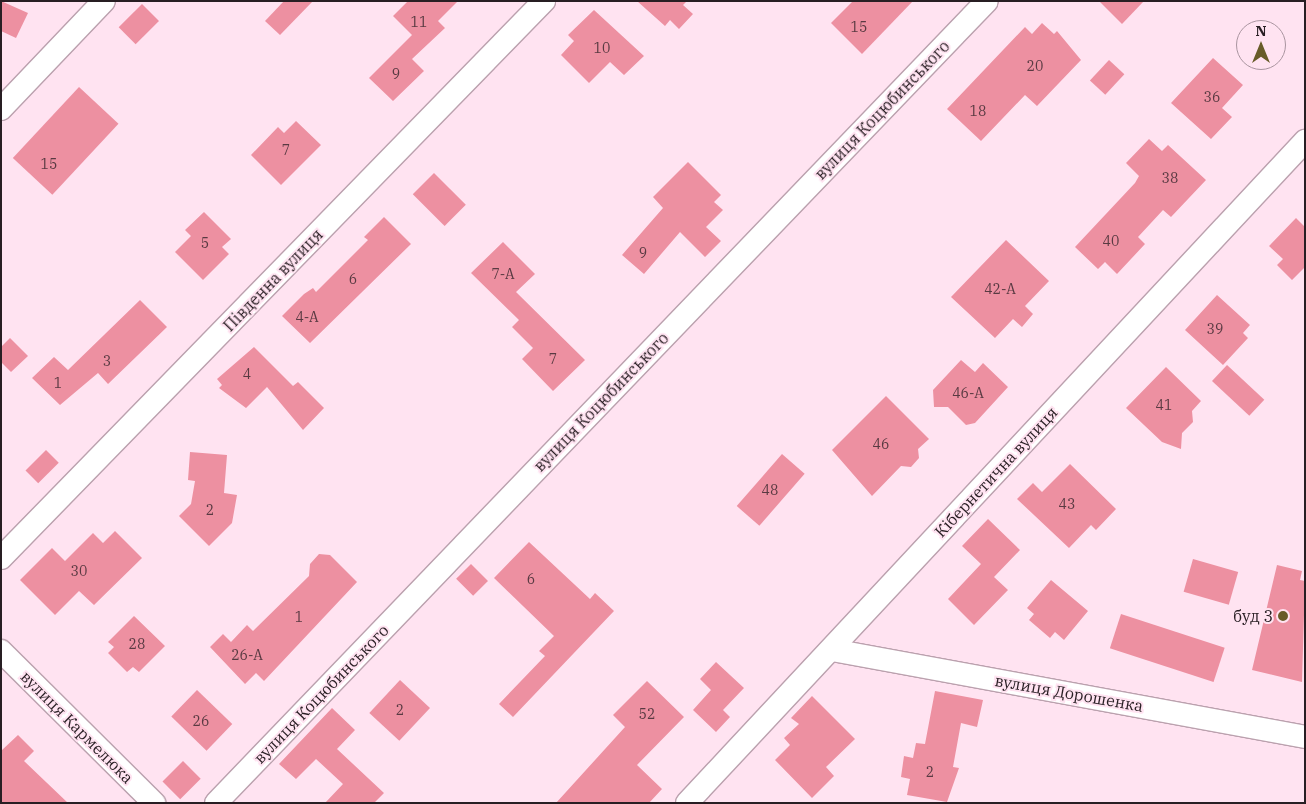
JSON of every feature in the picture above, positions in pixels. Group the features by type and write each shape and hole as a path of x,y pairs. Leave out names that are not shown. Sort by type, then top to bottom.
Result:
{"street":[{"path":"1,109 104,1"},
{"name":"Південна вулиця","path":"1,558 544,1"},
{"name":"вулиця Коцюбинського","path":"216,803 987,1"},
{"name":"Кібернетична вулиця","path":"687,803 832,650 1305,141"},
{"name":"вулиця Дорошенка","path":"832,650 1305,736"},
{"name":"вулиця Кармелюка","path":"1,651 154,803"}],"building":[{"path":"1,1 28,13 16,38 1,31"},
{"path":"284,1 313,1 280,35 265,21"},
{"path":"408,1 458,1 438,21 445,28 412,59 424,71 393,101 369,78 412,35 393,16"},
{"path":"637,1 687,1 683,5 693,14 679,29 670,20 665,26"},
{"path":"853,1 913,1 862,54 831,23"},
{"path":"1099,1 1144,1 1122,24"},
{"path":"142,4 159,21 136,44 119,27"},
{"path":"594,10 644,56 624,75 610,62 589,83 561,55 574,41 568,35"},
{"path":"1042,23 1054,34 1057,31 1081,60 1037,106 1025,95 981,141 947,109 1025,27 1032,34"},
{"path":"1213,58 1243,85 1222,108 1232,117 1211,139 1171,103"},
{"path":"1109,60 1124,74 1105,95 1090,80"},
{"path":"79,87 118,124 52,195 13,158"},
{"path":"296,121 321,145 281,185 251,155 278,127 284,133"},
{"path":"1149,139 1162,151 1168,145 1206,180 1171,217 1163,210 1138,237 1145,244 1117,274 1105,262 1098,269 1075,247 1135,183 1139,176 1126,163"},
{"path":"688,162 721,195 714,202 723,210 706,227 721,241 705,257 680,232 644,274 622,255 663,208 653,197"},
{"path":"434,173 466,205 445,226 413,194"},
{"path":"204,212 231,239 222,247 229,254 203,280 175,252 191,236 185,230"},
{"path":"384,217 411,244 310,343 282,316 304,294 313,288 316,292 368,240 364,237"},
{"path":"1296,218 1305,227 1305,267 1292,280 1277,265 1283,259 1269,246"},
{"path":"1006,240 1049,281 1025,306 1033,314 1022,327 1013,319 995,338 951,297"},
{"path":"503,242 535,274 516,292 585,360 553,391 522,359 533,348 512,327 519,320 471,273"},
{"path":"1217,295 1250,325 1243,333 1248,338 1223,365 1185,330"},
{"path":"140,300 167,327 108,384 98,373 60,405 32,378 54,357 68,370"},
{"path":"10,338 28,356 11,372 1,362 1,347"},
{"path":"254,347 293,386 298,382 324,408 303,430 267,387 246,408 219,388 222,385 217,379"},
{"path":"961,360 975,372 983,363 1008,387 975,423 966,425 948,407 934,407 933,390"},
{"path":"1227,365 1264,400 1249,416 1212,381"},
{"path":"1166,367 1201,401 1192,411 1193,422 1182,433 1181,449 1162,442 1126,408"},
{"path":"886,396 929,439 918,449 919,458 911,467 901,466 872,496 832,450"},
{"path":"46,450 59,463 38,483 25,471"},
{"path":"190,452 227,455 224,493 237,495 232,523 209,546 179,516 191,504 195,481 188,480"},
{"path":"782,454 805,474 759,526 737,506"},
{"path":"1070,464 1116,509 1096,530 1091,525 1069,548 1017,499 1033,483 1042,492"},
{"path":"988,519 1020,550 994,577 1008,590 974,625 948,599 981,564 962,546"},
{"path":"115,531 142,558 94,605 79,591 55,615 20,580 52,548 65,561 93,533 103,543"},
{"path":"529,542 590,599 595,593 614,611 513,717 499,704 545,656 539,651 554,636 494,578"},
{"path":"319,554 330,555 357,582 264,681 256,673 245,684 210,647 223,634 231,642 247,625 253,631 309,576 310,564"},
{"path":"1193,559 1238,572 1229,605 1184,592"},
{"path":"471,564 488,581 473,596 456,579"},
{"name":"буд 3","path":"1277,565 1302,571 1300,580 1305,581 1302,682 1252,670"},
{"path":"1051,580 1088,611 1064,640 1055,632 1050,638 1029,620 1034,614 1027,608"},
{"path":"1121,614 1225,648 1214,682 1110,648"},
{"path":"134,616 165,646 139,672 133,667 127,672 108,653 114,647 108,642"},
{"path":"716,662 744,688 723,710 730,717 716,732 693,710 711,690 700,679"},
{"path":"400,680 430,708 399,741 369,713"},
{"path":"647,681 684,717 637,765 662,789 649,803 556,803 625,727 613,715"},
{"path":"197,690 232,724 207,751 171,717"},
{"path":"935,691 983,700 977,727 961,723 953,767 959,768 947,802 907,795 910,779 901,777 904,756 913,758 916,743 925,744"},
{"path":"812,696 855,739 826,767 834,776 812,798 775,760 790,745 784,738 799,724 791,718"},
{"path":"332,708 355,730 337,749 384,793 374,803 325,803 343,784 316,759 296,779 279,764"},
{"path":"18,735 34,751 24,761 68,803 1,803 1,751"},
{"path":"183,761 201,779 180,799 162,782"}],"place":[{"name":"буд 3","path":"1283,616"}]}
